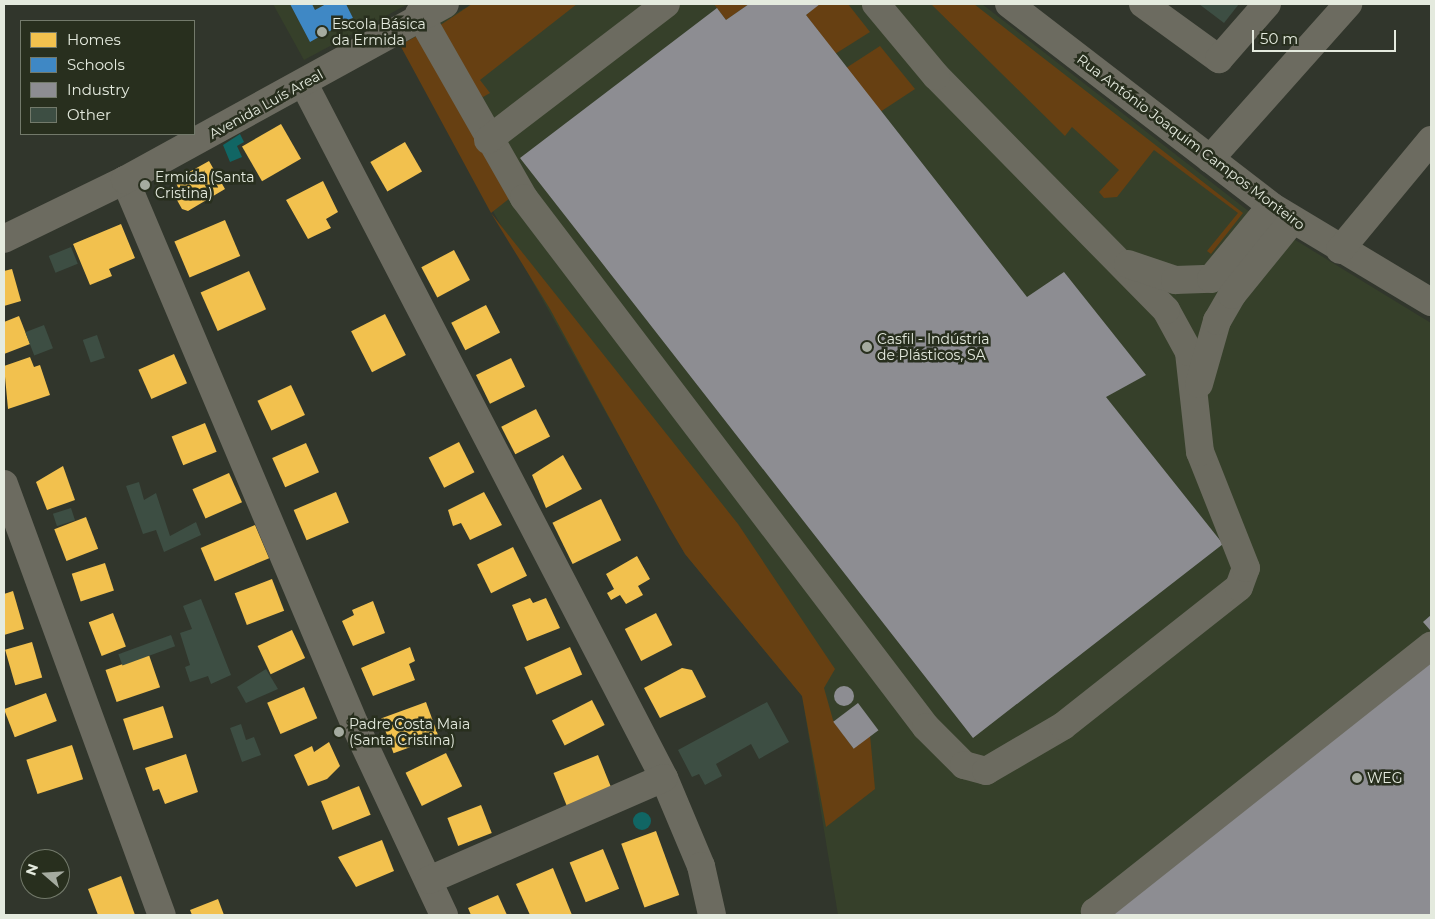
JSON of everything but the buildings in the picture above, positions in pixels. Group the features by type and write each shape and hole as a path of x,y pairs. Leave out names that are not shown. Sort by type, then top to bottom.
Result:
{"street":[{"name":"Avenida Luís Areal","path":"4,239 126,180 304,84 419,14 445,4"},
{"path":"488,140 666,4"},
{"path":"419,14 507,176 926,726 964,765 986,771 1055,731 1239,587 1246,568 1200,452 1196,394 1189,352 1166,310 1120,260 936,76 876,4"},
{"name":"Rua António Joaquim Campos Monteiro","path":"1009,4 1281,213 1340,250 1431,302"},
{"path":"1143,4 1218,59 1267,4"},
{"path":"1210,159 1348,4"},
{"path":"304,84 664,778 701,866 712,915"},
{"path":"1340,250 1431,140"},
{"path":"126,180 355,725 444,915"},
{"path":"1196,394 1217,321 1281,213"},
{"path":"1120,260 1175,280 1211,279 1281,213"},
{"path":"4,484 162,915"},
{"path":"1097,915 1095,912 1431,646"},
{"path":"429,880 664,778"}],"shaded area":[{"name":"Escola Básica da Ermida","path":"273,4 408,4 304,60"},
{"path":"472,4 982,4 1251,213 1431,323 1431,915 838,915 802,696 685,554 400,45"},
{"path":"472,4 577,4 480,80 490,93 483,97 471,88 439,26"},
{"path":"714,4 749,4 726,20"},
{"path":"819,4 848,4 870,32 835,54 806,15"},
{"path":"931,4 974,4 1243,213 1211,254 1207,251 1238,213 1154,150 1117,197 1104,198 1099,192 1119,170 1072,127 1065,136"},
{"path":"419,35 510,198 491,213 400,45"},
{"path":"880,46 915,89 880,112 846,68"},
{"path":"491,213 738,524 835,669 824,688 833,720 853,748 870,735 875,789 826,827 802,696 685,554 550,309"}],"water":[{"path":"240,134 244,142 237,146 242,157 230,162 223,145"},
{"path":"638,812 646,812 651,817 649,828 638,830 633,825 633,817"}],"place":[{"name":"Escola Básica da Ermida","path":"322,32"},
{"name":"Ermida (Santa Cristina)","path":"145,185"},
{"name":"Casfil - Indústria de Plásticos, SA","path":"867,347"},
{"name":"Padre Costa Maia (Santa Cristina)","path":"339,732"},
{"name":"WEG","path":"1357,778"}]}
